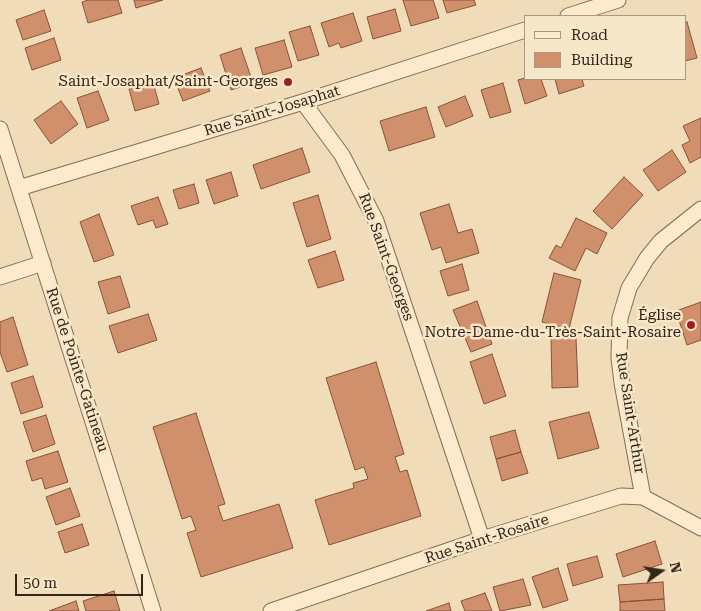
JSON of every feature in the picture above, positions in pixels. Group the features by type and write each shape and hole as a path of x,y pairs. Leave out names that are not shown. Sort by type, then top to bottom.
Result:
{"street":[{"path":"571,15 618,0"},
{"name":"Rue Saint-Josaphat","path":"19,188 303,102 524,30"},
{"name":"Rue Saint-Georges","path":"303,102 342,155 376,221 482,539"},
{"name":"Rue de Pointe-Gatineau","path":"0,129 153,611"},
{"name":"Rue Saint-Arthur","path":"644,497 622,383 619,358 620,318 629,288 647,258 661,242 701,209"},
{"path":"0,278 43,263"},
{"name":"Rue Saint-Rosaire","path":"270,611 482,539 621,496 644,497 701,528"}],"building":[{"path":"88,0 118,0 122,13 88,23 82,2"},
{"path":"134,0 163,0 136,8"},
{"path":"403,0 433,0 439,18 411,26"},
{"path":"443,0 474,0 476,5 447,13"},
{"path":"395,9 401,31 373,39 367,17"},
{"path":"44,10 51,31 23,40 16,20"},
{"path":"353,13 362,41 341,48 339,43 329,47 321,23"},
{"path":"686,22 697,58 686,61"},
{"path":"310,26 319,55 298,61 289,32"},
{"path":"54,38 61,60 32,70 25,48"},
{"path":"284,40 292,67 263,75 255,48"},
{"path":"241,48 253,83 231,90 220,55"},
{"path":"201,68 210,91 183,101 174,78"},
{"path":"524,78 524,80 541,80 547,96 525,104 518,80"},
{"path":"555,80 582,80 584,86 559,94"},
{"path":"153,82 159,104 135,111 129,89"},
{"path":"503,83 511,112 490,118 481,90"},
{"path":"98,91 109,120 87,128 77,98"},
{"path":"465,96 473,116 446,127 438,107"},
{"path":"61,101 78,124 51,144 34,120"},
{"path":"426,107 435,137 389,151 380,121"},
{"path":"701,118 701,157 690,163 682,145 690,141 683,126"},
{"path":"302,148 310,172 261,189 253,165"},
{"path":"672,150 686,172 658,191 643,170"},
{"path":"231,172 238,196 214,204 206,180"},
{"path":"624,177 643,195 612,229 593,211"},
{"path":"194,184 199,203 179,209 173,190"},
{"path":"318,195 331,239 307,247 293,203"},
{"path":"158,197 168,224 156,228 153,220 138,225 131,206"},
{"path":"449,204 458,233 472,229 479,253 446,263 441,247 432,250 420,213"},
{"path":"99,214 114,255 94,262 80,222"},
{"path":"576,218 607,233 597,254 586,248 575,271 549,258 556,245 561,248"},
{"path":"335,251 344,280 318,288 308,260"},
{"path":"462,264 469,290 448,296 440,271"},
{"path":"554,273 581,280 569,329 542,322"},
{"path":"120,276 130,307 108,314 98,282"},
{"path":"477,301 492,344 471,352 453,310"},
{"name":"Église Notre-Dame-du-Très-Saint-Rosaire","path":"701,302 701,340 687,345 676,311"},
{"path":"148,314 157,340 118,353 109,326"},
{"path":"13,317 28,365 7,372 0,352 0,322"},
{"path":"576,338 578,387 552,388 551,339"},
{"path":"492,354 506,396 484,404 470,362"},
{"path":"376,362 404,454 395,457 400,472 407,470 421,516 329,545 315,500 354,488 353,483 368,479 364,467 355,470 326,378"},
{"path":"33,376 43,407 21,414 11,383"},
{"path":"589,412 599,448 558,459 549,422"},
{"path":"196,413 225,504 218,506 223,521 279,504 293,548 201,577 187,533 196,530 191,516 182,519 153,427"},
{"path":"46,415 55,444 33,452 23,422"},
{"path":"515,430 521,452 496,459 490,437"},
{"path":"58,451 68,482 45,489 42,478 32,481 26,461"},
{"path":"521,452 528,473 502,481 496,459"},
{"path":"70,488 80,516 56,525 46,497"},
{"path":"82,524 89,545 65,553 58,532"},
{"path":"655,541 662,564 623,577 616,554"},
{"path":"597,556 603,577 573,586 567,564"},
{"path":"558,568 568,600 543,608 532,577"},
{"path":"523,579 531,605 500,611 493,587"},
{"path":"663,582 664,599 620,602 618,585"},
{"path":"114,591 120,611 86,611 83,601"},
{"path":"485,593 492,611 465,611 461,601"},
{"path":"664,599 665,611 620,611 620,602"},
{"path":"76,601 79,611 49,611"},
{"path":"449,603 451,611 426,611"}],"place":[{"name":"Saint-Josaphat/Saint-Georges","path":"288,82"},
{"name":"Église Notre-Dame-du-Très-Saint-Rosaire","path":"691,325"}]}
